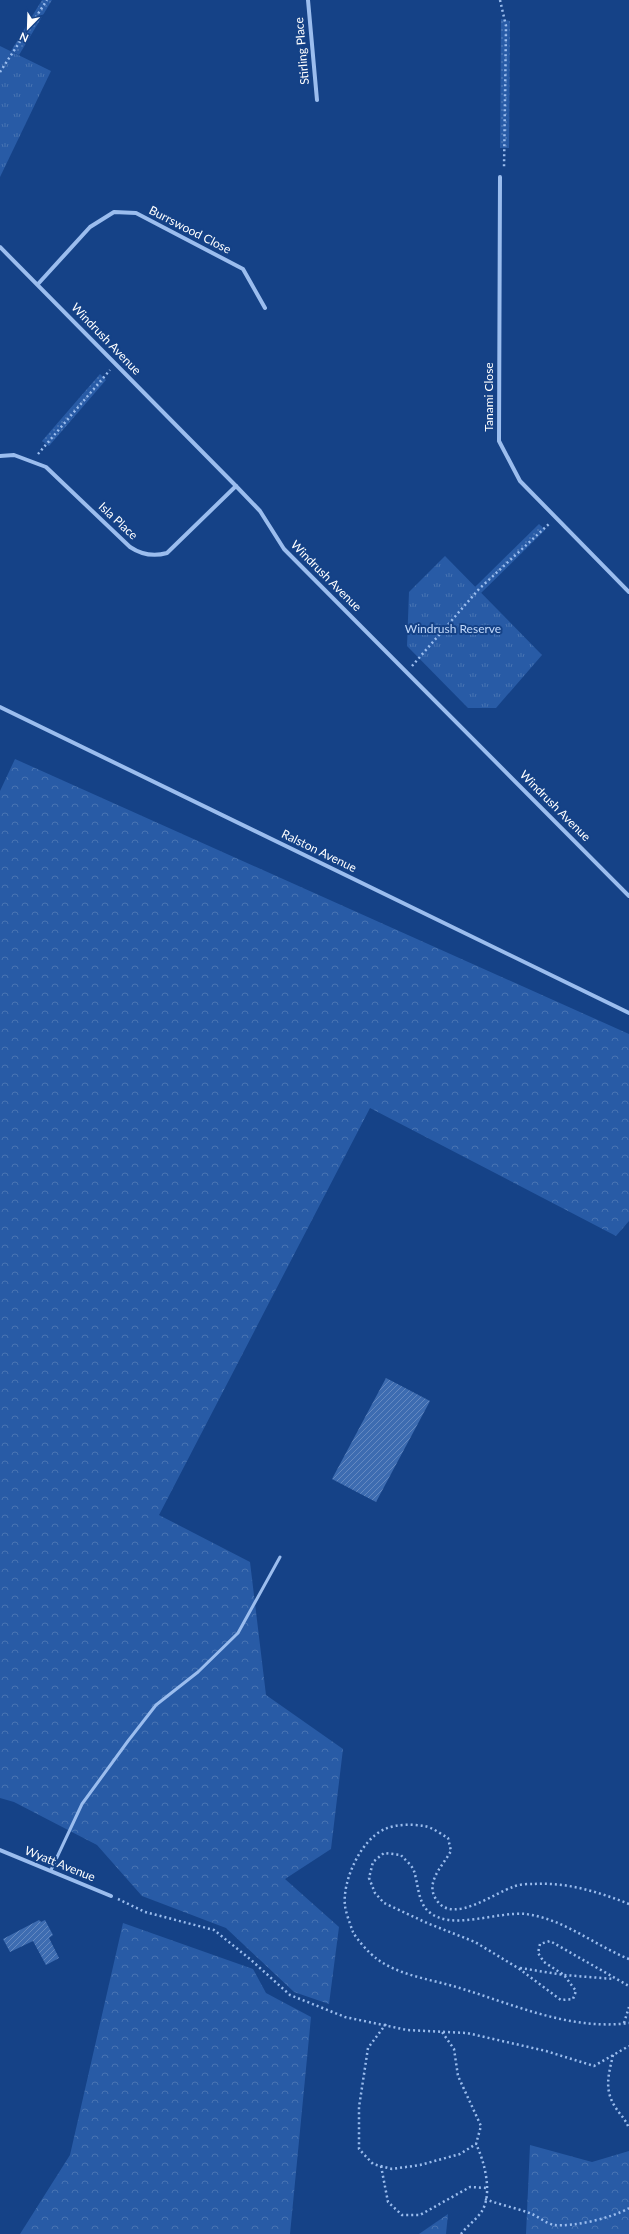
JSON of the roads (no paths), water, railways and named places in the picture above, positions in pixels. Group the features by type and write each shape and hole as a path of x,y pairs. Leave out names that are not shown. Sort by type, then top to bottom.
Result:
{"street":[{"name":"Stirling Place","path":"308,0 317,100"},
{"name":"Tanami Close","path":"500,177 498,442 520,481 629,592"},
{"name":"Burrswood Close","path":"38,284 90,227 114,212 136,213 243,269 265,308"},
{"name":"Windrush Avenue","path":"0,247 116,363 260,511 284,550 408,672 629,896"},
{"name":"Isla Place","path":"0,456 14,454 46,467 130,547 138,552 151,555 167,553 236,486"},
{"name":"Ralston Avenue","path":"0,707 629,1013"},
{"name":"Wyatt Avenue","path":"0,1850 112,1896"}],"lane":[{"path":"51,1870 82,1804 128,1741 156,1705 198,1672 238,1633 280,1557"}],"park label":[{"name":"Windrush Reserve","path":"453,629"}]}
